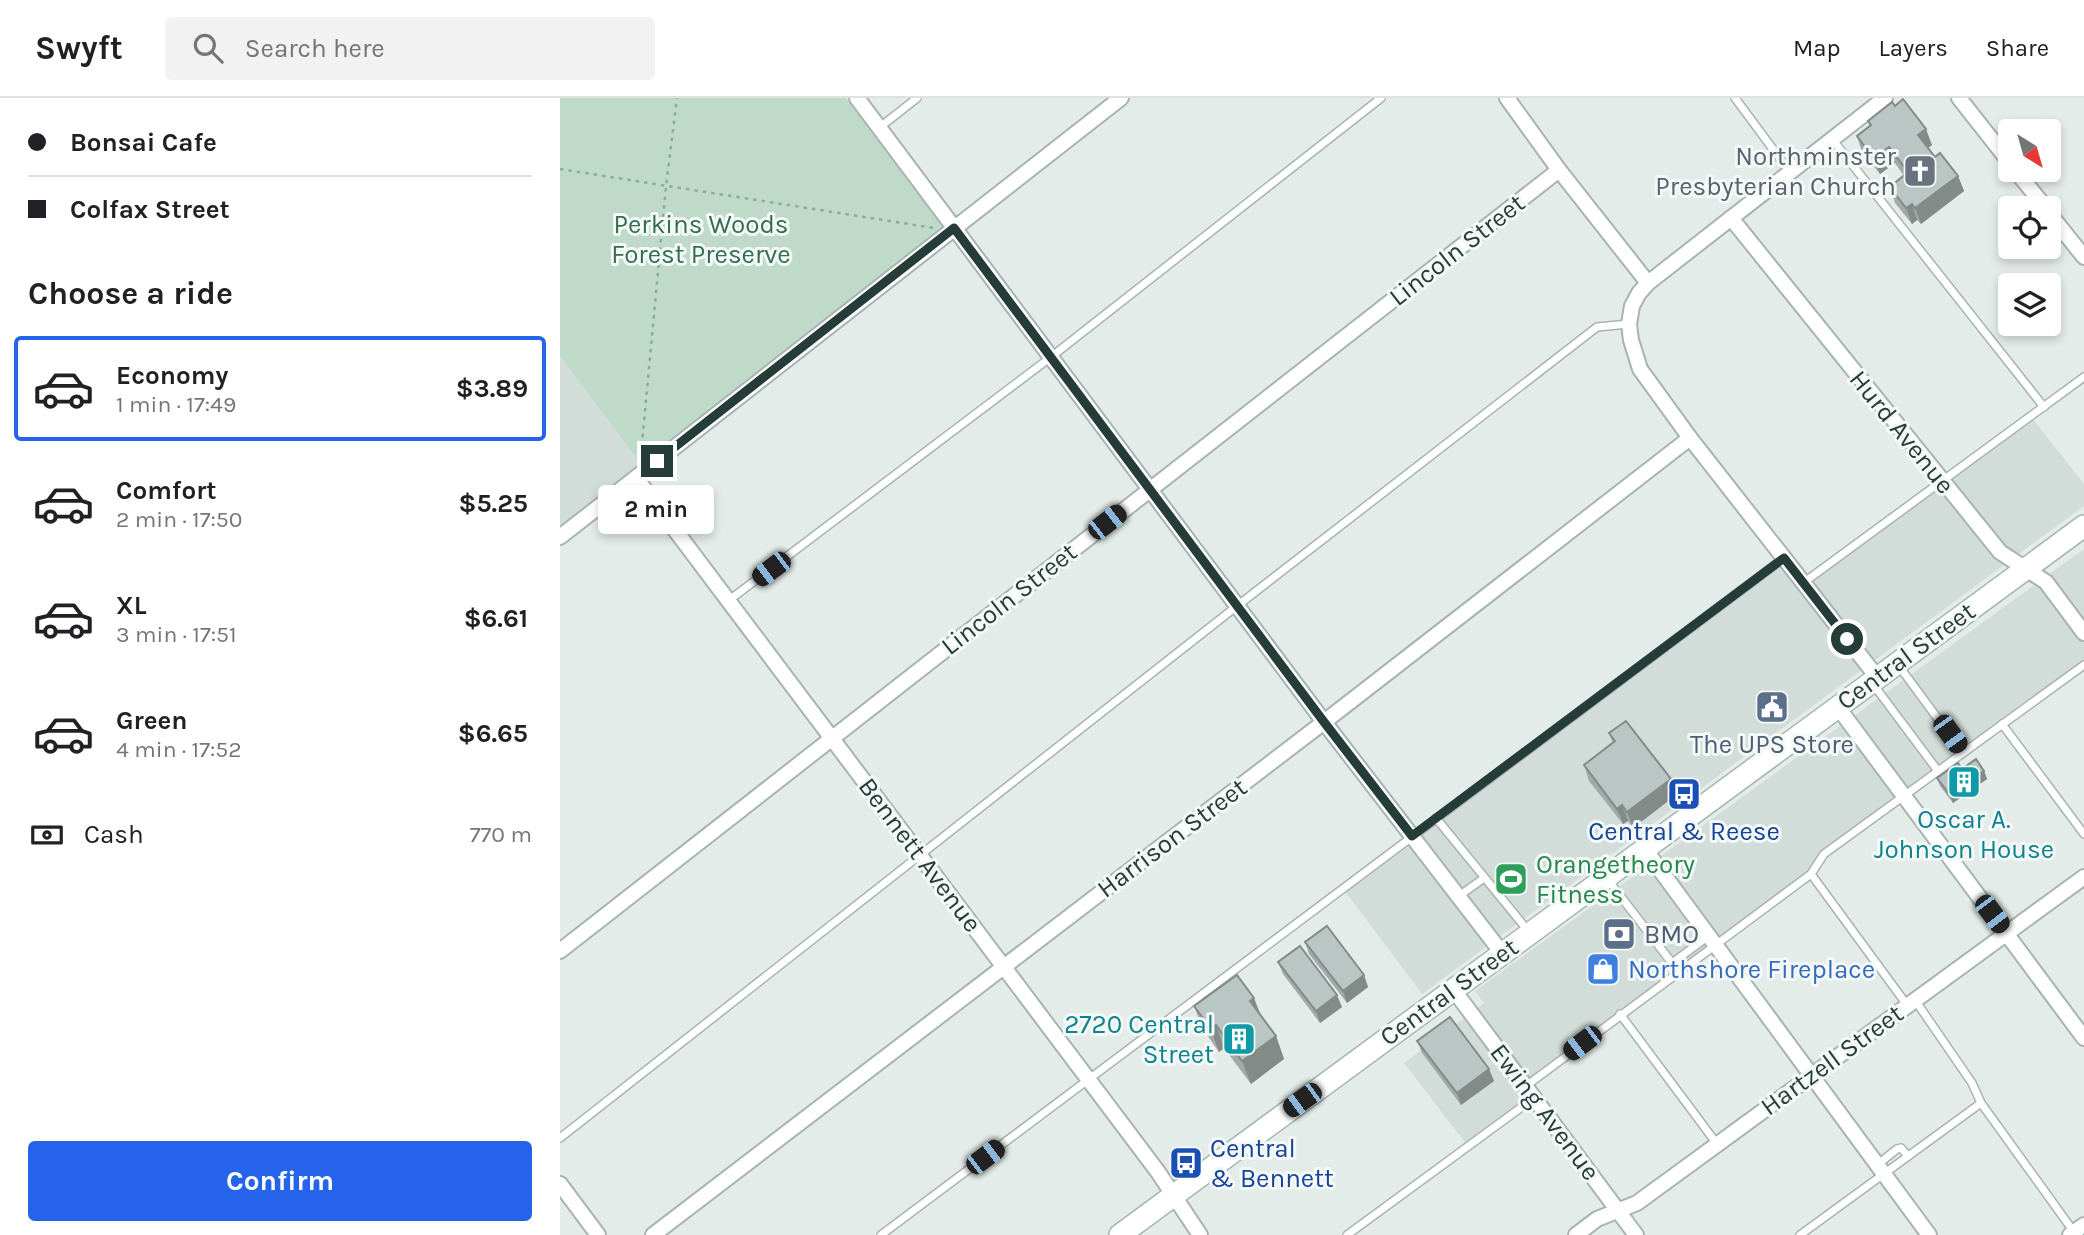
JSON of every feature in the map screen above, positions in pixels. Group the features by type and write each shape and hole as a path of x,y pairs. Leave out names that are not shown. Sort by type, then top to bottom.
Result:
{"main road":[{"name":"Central Street","path":"1120,1235 2084,526"}],"street":[{"path":"858,98 1324,722 1502,953"},
{"path":"560,537 1121,98"},
{"path":"1507,98 1559,170 1648,283"},
{"path":"1874,679 1640,369 1629,324 1632,306 1648,283 1885,98"},
{"path":"1959,98 1998,148"},
{"name":"Lincoln Street","path":"560,951 1559,170"},
{"path":"2025,182 2036,196"},
{"name":"Hurd Avenue","path":"1731,218 2000,552 2046,582 2084,633"},
{"path":"2061,228 2084,257"},
{"name":"Harrison Street","path":"653,1235 1324,722 1690,438"},
{"name":"Bennett Avenue","path":"636,478 1158,1172 1200,1235"},
{"path":"1837,706 2084,1038"},
{"path":"1644,848 1929,1235"},
{"name":"Hartzell Street","path":"1576,1235 1598,1219 1637,1203 2084,877"},
{"name":"Ewing Avenue","path":"1453,989 1636,1235"},
{"path":"560,1184 598,1235"}],"lane":[{"path":"879,128 917,98"},
{"path":"729,601 1051,357 1381,98"},
{"path":"1735,98 1790,172"},
{"path":"1832,139 2044,407"},
{"path":"560,1138 1597,327 1629,324"},
{"path":"1803,583 2084,377"},
{"path":"881,1235 1784,558"},
{"path":"1896,663 1963,752"},
{"path":"1347,1235 1530,1092 1620,1014 1714,940 1811,874 1824,854 2084,665"},
{"path":"1874,679 1938,771"},
{"path":"2002,724 2084,834"},
{"path":"1436,818 1530,933"},
{"path":"1811,874 1972,1083 1981,1103 2079,1230"},
{"path":"1605,877 1672,963 1714,940"},
{"path":"1458,896 1484,878"},
{"path":"1620,1014 1717,1144"},
{"path":"1800,1235 1880,1169 1908,1156 1981,1103"}],"path":[{"path":"636,478 640,463 677,98"},
{"path":"560,169 945,230 954,228"}],"shaded area":[{"path":"560,356 640,463 560,526"},
{"path":"2032,418 2084,484 2084,506 1422,994 1344,890 1784,562 1803,586"},
{"path":"2084,549 2084,661 1822,853 1809,873 1537,1071 1516,1108 1467,1145 1404,1063 1484,1003 1475,991"}],"green space":[{"name":"Perkins Woods Forest Preserve","path":"560,98 846,98 945,230 640,463 560,356"}],"building":[{"name":"Northminster Presbyterian Church","path":"1903,99 1926,129 1918,135 1935,157 1940,153 1958,176 1915,208 1912,204 1906,208 1890,187 1908,172 1889,147 1874,159 1857,136 1871,125 1868,121 1892,102 1895,106"},
{"path":"1626,721 1671,779 1627,812 1622,805 1617,809 1584,765 1615,741 1609,733"},
{"path":"1976,759 1984,771 1950,795 1937,778 1958,763 1962,769"},
{"path":"1327,926 1364,975 1343,991 1305,942"},
{"path":"1300,946 1337,995 1316,1011 1278,962"},
{"path":"1237,975 1254,998 1250,1001 1276,1036 1242,1061 1216,1025 1211,1029 1194,1006"},
{"path":"1450,1017 1489,1069 1457,1093 1417,1041"}],"place":[{"name":"Northminster Presbyterian Church","path":"1920,171"},
{"name":"The UPS Store","path":"1772,707"},
{"name":"Oscar A. Johnson House","path":"1964,782"},
{"name":"Central & Reese","path":"1684,794"},
{"name":"Orangetheory Fitness","path":"1511,879"},
{"name":"BMO","path":"1619,934"},
{"name":"Northshore Fireplace","path":"1603,969"},
{"name":"2720 Central Street","path":"1239,1039"},
{"name":"Central & Bennett","path":"1186,1163"}],"route":[{"path":"657,461 954,228 1412,836 1784,558 1847,639"}]}
